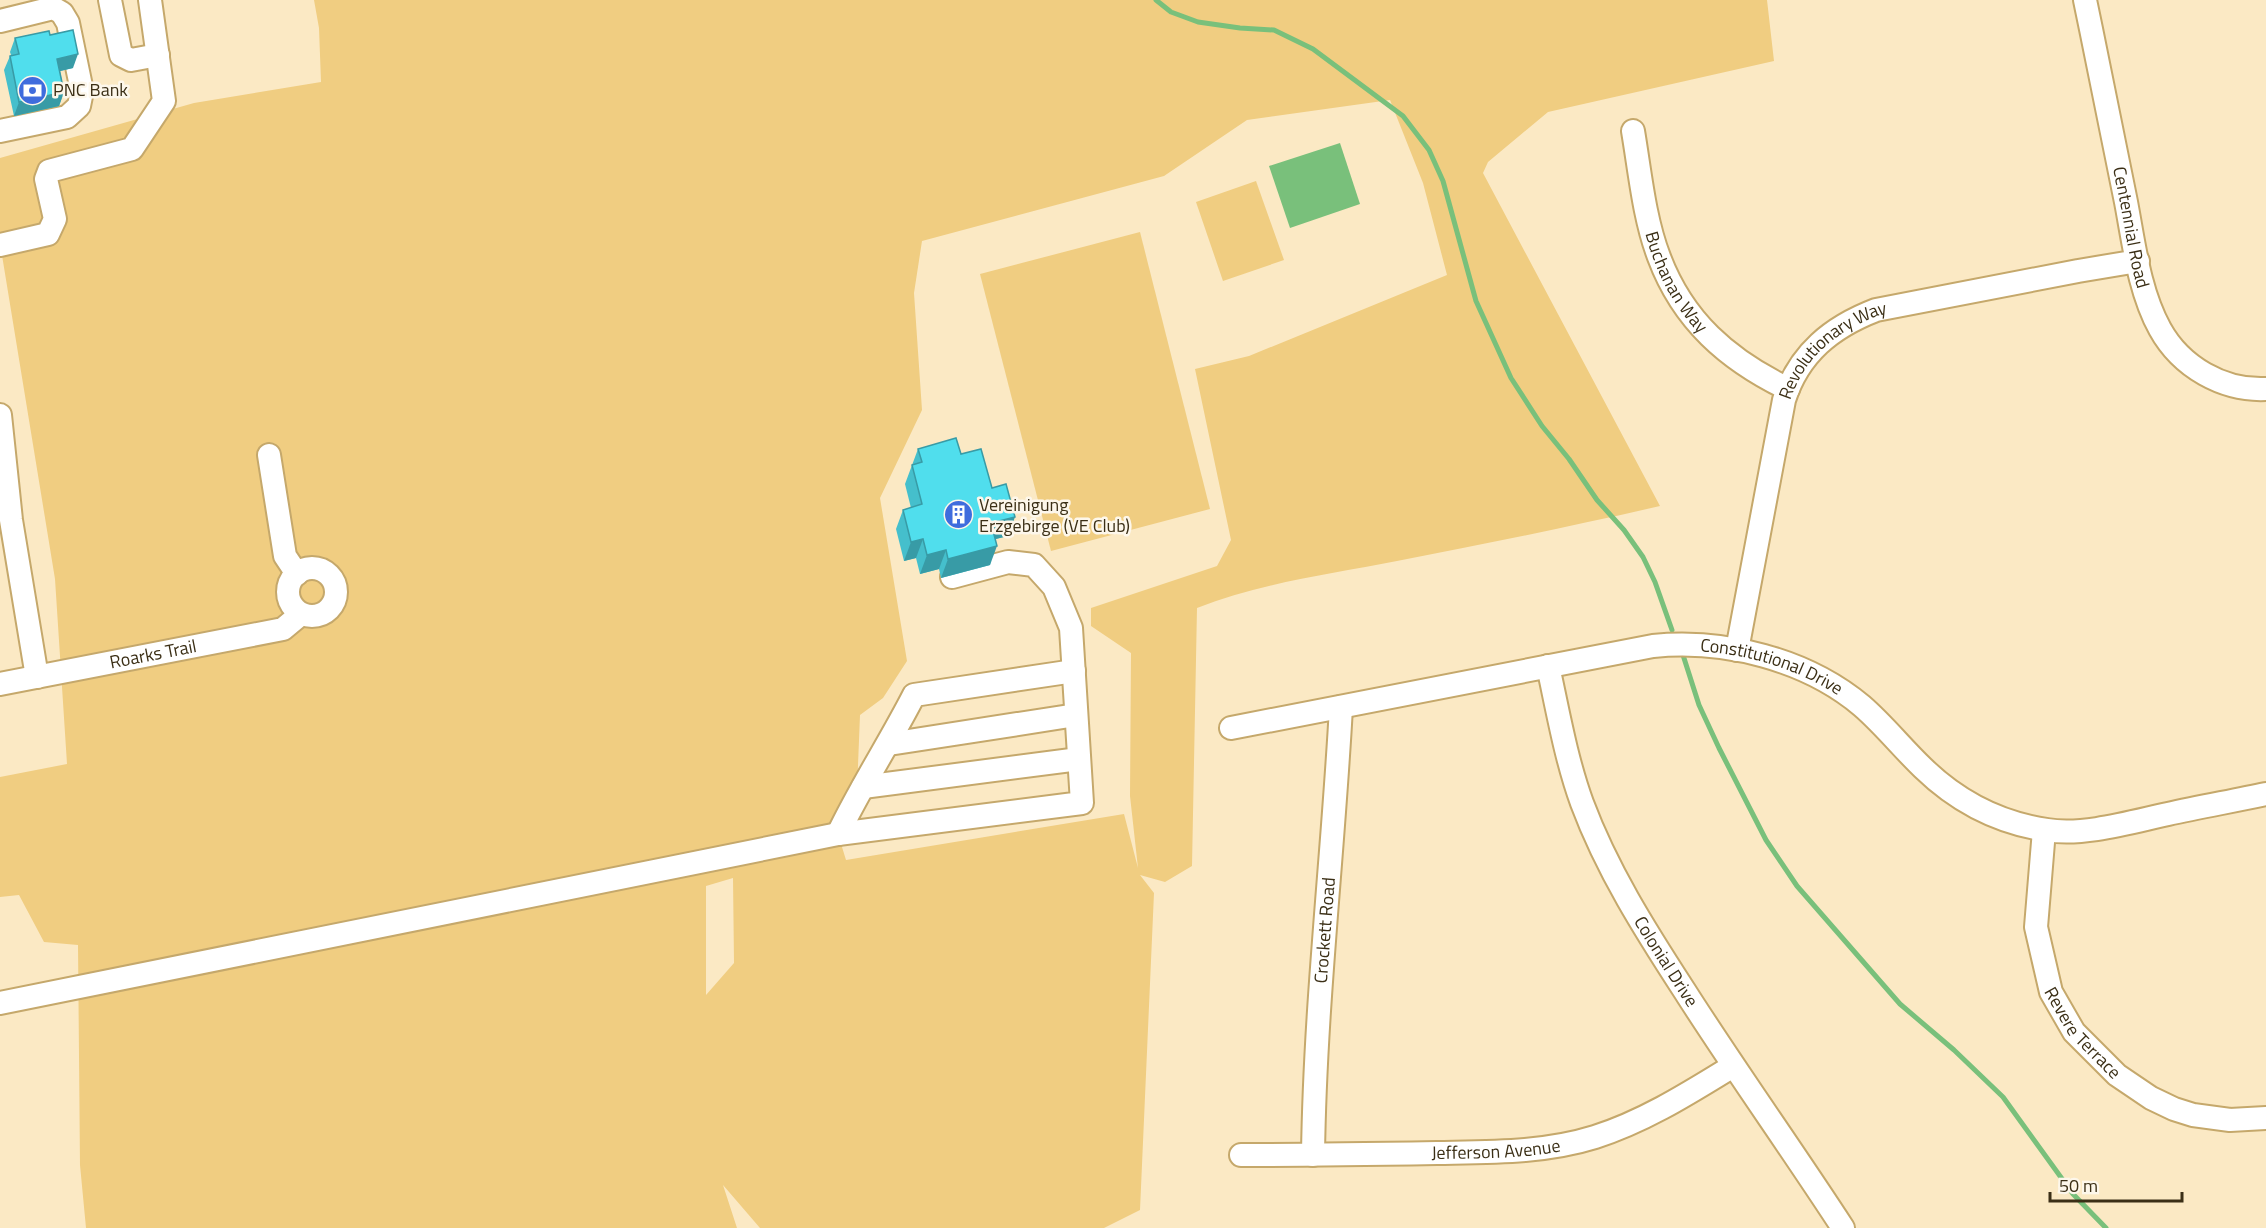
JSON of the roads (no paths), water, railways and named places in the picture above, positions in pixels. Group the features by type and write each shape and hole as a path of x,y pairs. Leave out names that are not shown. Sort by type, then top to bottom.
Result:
{"street":[{"path":"110,0 121,55 131,60 158,55"},
{"path":"0,245 48,234 56,219 46,179 49,171 132,149 164,101 150,0"},
{"name":"Centennial Road","path":"2085,0 2138,261 2152,312 2172,347 2211,378 2233,386 2266,389"},
{"path":"0,21 53,8 62,13 68,23 82,91 79,106 67,117 0,132"},
{"name":"Buchanan Way","path":"1633,131 1651,230 1670,283 1687,309 1724,350 1760,375 1788,389"},
{"name":"Revolutionary Way","path":"1737,650 1788,389 1795,372 1815,345 1853,319 1876,310 2138,261"},
{"path":"0,415 11,520 37,676"},
{"path":"269,455 285,555 297,574"},
{"path":"0,1003 838,834 1082,802 1071,628 1054,587 1034,565 1008,562 952,577"},
{"path":"314,568 331,576 336,585 337,594 328,611 320,616 311,616 301,614 294,608 287,591 297,574 305,569 314,568"},
{"name":"Roarks Trail","path":"0,684 284,629 301,614"},
{"name":"Constitutional Drive","path":"1231,728 1548,666 1673,644 1703,644 1782,662 1845,693 1864,708 1922,767 1951,791 1977,809 2002,819 2044,830 2071,831 2125,824 2266,794"},
{"name":"Colonial Drive","path":"1548,666 1582,803 1612,871 1642,925 1733,1066 1843,1228"},
{"path":"838,834 914,695 1074,671"},
{"name":"Crockett Road","path":"1313,1155 1314,1094 1341,707"},
{"path":"889,744 1076,715"},
{"path":"863,787 1079,759"},
{"name":"Revere Terrace","path":"2044,830 2036,927 2051,992 2074,1032 2117,1075 2151,1098 2174,1109 2193,1115 2230,1120 2266,1118"},
{"name":"Jefferson Avenue","path":"1241,1155 1522,1151 1575,1142 1643,1118 1672,1104 1733,1066"}],"waterway":[{"path":"1156,0 1171,12 1198,22 1274,30 1313,49 1403,116 1429,150 1443,181 1476,301 1511,378 1542,426 1643,557 1655,582 1672,630"},
{"path":"1683,655 1699,705 1719,748 1766,840 1797,886 1900,1004 1954,1050 2003,1097 2073,1194 2106,1228"}],"place":[{"name":"PNC Bank","path":"32,90"},
{"name":"Vereinigung Erzgebirge (VE Club)","path":"958,515"}]}
